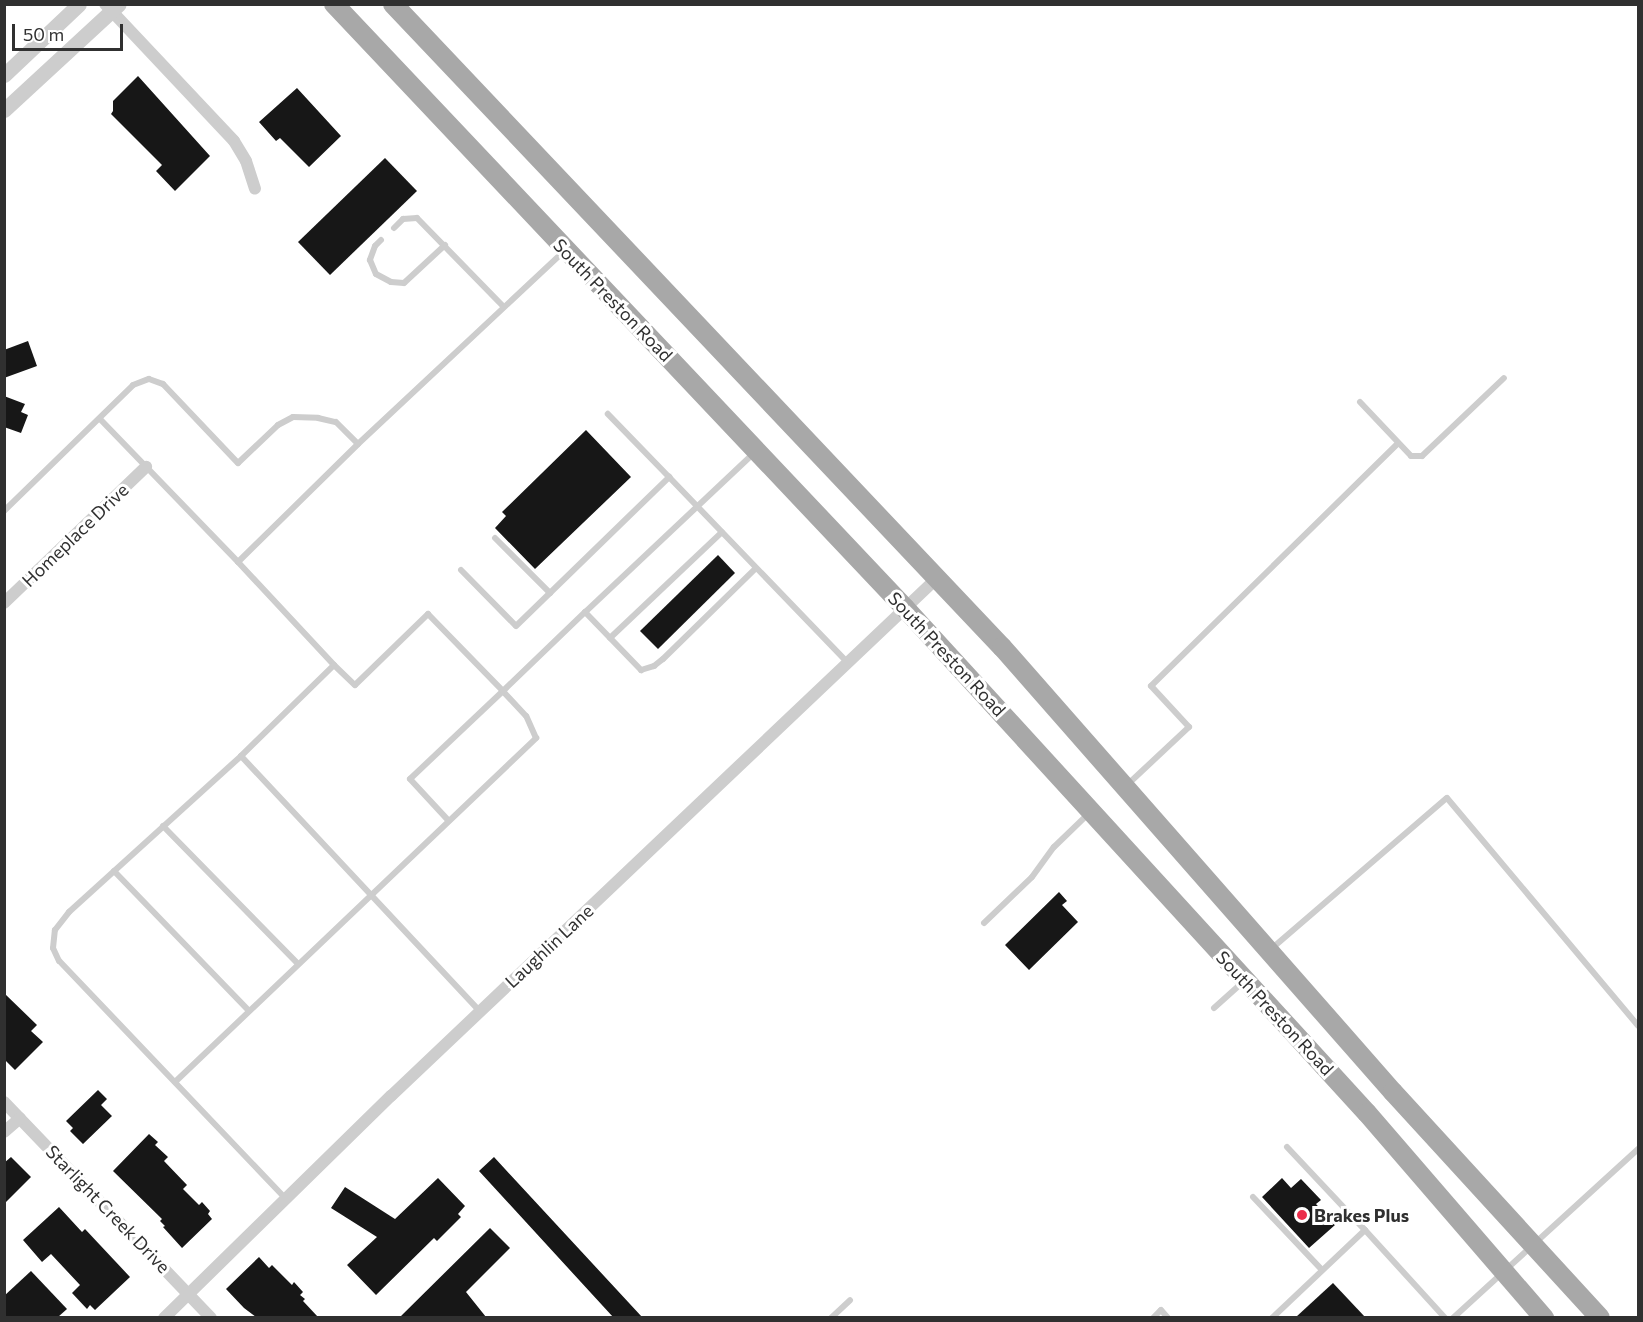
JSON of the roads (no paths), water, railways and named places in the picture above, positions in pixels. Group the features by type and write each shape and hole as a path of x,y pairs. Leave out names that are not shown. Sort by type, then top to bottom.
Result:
{"main road":[{"name":"South Preston Road","path":"334,4 905,608 1367,1113 1544,1317"},
{"name":"South Preston Road","path":"393,4 937,578 1126,786 1394,1092 1600,1317"}],"street":[{"path":"4,75 79,4"},
{"path":"4,110 112,7 234,141 246,161 255,189"},
{"name":"Homeplace Drive","path":"4,603 146,467"},
{"name":"Laughlin Lane","path":"164,1317 480,1012 937,578"},
{"name":"Starlight Creek Drive","path":"4,1102 211,1317"},
{"path":"4,1132 20,1118"}],"lane":[{"path":"394,228 403,219 417,218 445,244 504,307"},
{"path":"381,240 375,246 370,260 376,274 390,282 404,283 445,244"},
{"path":"238,562 358,444 565,250"},
{"path":"1360,402 1411,456 1422,456 1504,378"},
{"path":"4,511 134,385 149,379 163,384 238,463 278,425 293,417 318,418 336,422 358,444"},
{"path":"608,414 848,663"},
{"path":"100,418 355,685 428,614 526,716 536,738 175,1082"},
{"path":"1126,786 1190,727 1151,686 1398,442"},
{"path":"448,820 410,779 757,450"},
{"path":"461,570 516,626 669,477"},
{"path":"610,638 722,532"},
{"path":"495,538 550,593"},
{"path":"585,612 641,670 654,666 756,568"},
{"path":"286,1199 59,962 53,948 55,930 69,912 241,756 334,665"},
{"path":"241,756 480,1012"},
{"path":"1270,950 1447,798 1638,1026"},
{"path":"984,923 1032,877 1054,847 1091,811"},
{"path":"163,826 298,964"},
{"path":"114,871 249,1011"},
{"path":"1214,1008 1245,981"},
{"path":"1287,1147 1445,1317"},
{"path":"1453,1317 1638,1149"},
{"path":"1253,1197 1322,1270"},
{"path":"1272,1317 1365,1230"},
{"path":"831,1317 850,1300"},
{"path":"1153,1317 1161,1310 1168,1317"}],"place":[{"name":"Brakes Plus","path":"1302,1215"}]}
